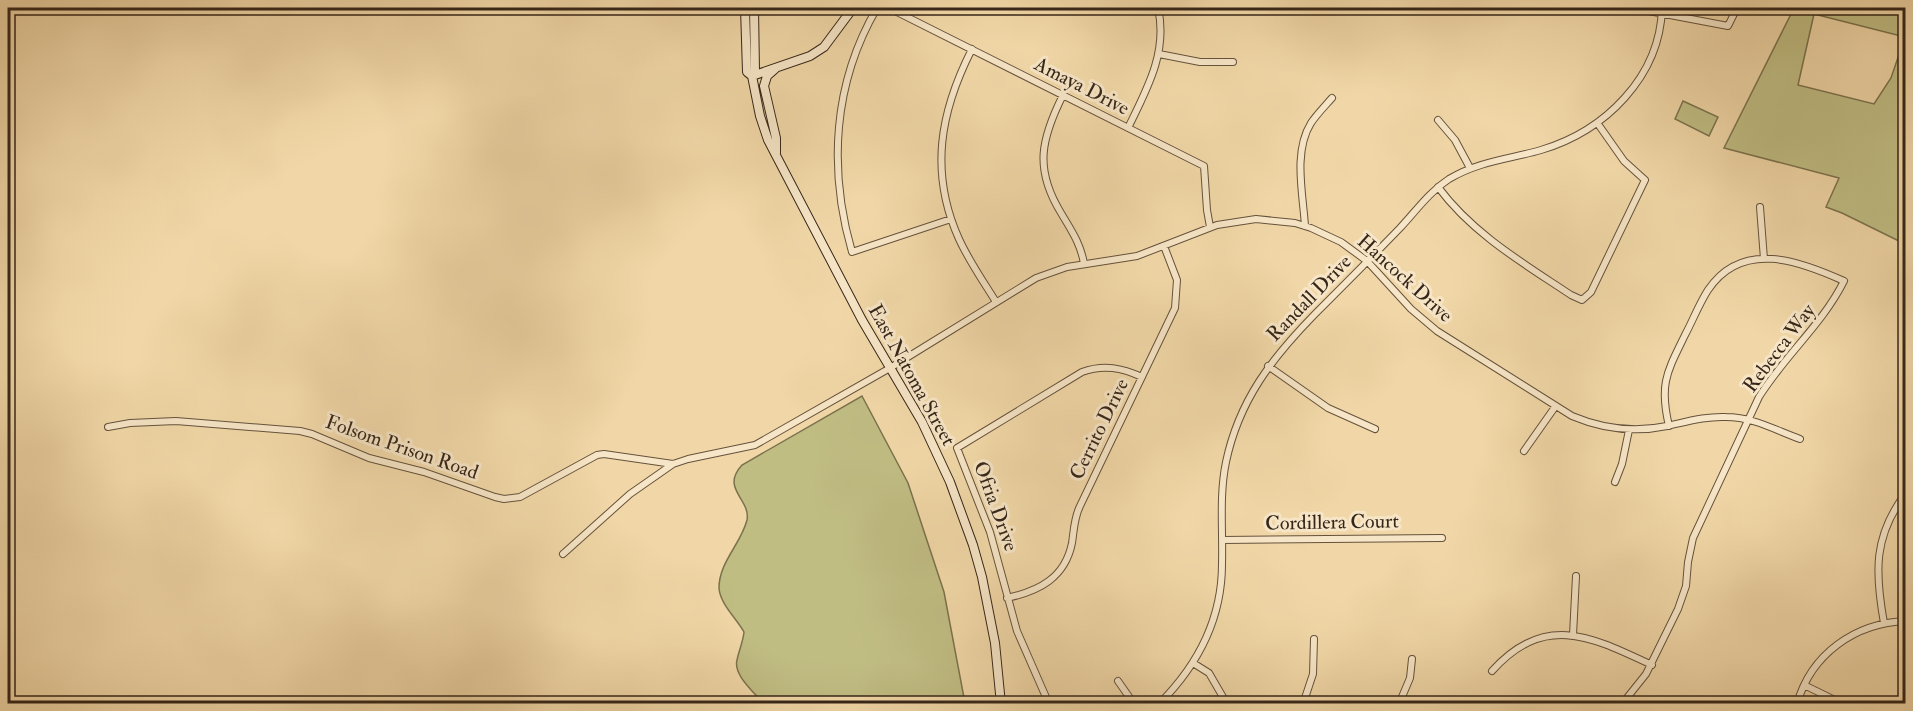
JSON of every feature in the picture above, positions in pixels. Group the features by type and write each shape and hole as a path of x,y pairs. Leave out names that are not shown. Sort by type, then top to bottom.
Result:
{"main road":[{"name":"East Natoma Street","path":"745,8 747,72 752,76 760,116 776,157 890,368 922,422 950,482 970,534 989,610 1001,704"},
{"name":"East Natoma Street","path":"752,76 755,71 754,8"},
{"path":"776,157 776,138 764,86 767,76 775,69 810,56 824,47 853,8"},
{"path":"752,76 771,68 775,69"}],"street":[{"path":"877,8 849,71 837,138 837,185 844,226 852,252 951,219"},
{"name":"Amaya Drive","path":"889,8 1204,166 1210,227"},
{"path":"1128,128 1151,82 1159,54 1161,21 1158,8"},
{"path":"1633,8 1662,10 1728,26 1737,8"},
{"name":"Randall Drive","path":"1159,704 1193,663 1210,630 1221,585 1222,488 1230,445 1245,405 1268,366 1289,340 1438,187 1470,168 1551,147 1572,139 1598,124 1623,101 1639,79 1653,49 1662,10"},
{"path":"972,49 955,85 943,131 941,172 951,219 966,253 996,302"},
{"path":"1159,54 1200,62 1233,62"},
{"path":"1063,95 1050,121 1044,140 1044,174 1054,201 1079,244 1084,264"},
{"path":"1305,226 1301,156 1303,142 1311,123 1332,98"},
{"path":"1438,120 1455,140 1470,168"},
{"path":"1438,187 1485,237 1582,300 1591,292 1645,180 1624,161 1598,124"},
{"path":"1761,207 1764,259"},
{"name":"Hancock Drive","path":"890,368 1036,278 1051,272 1084,264 1137,256 1228,222 1273,220 1305,226 1341,242 1367,261 1412,309 1437,331 1555,407 1585,422 1629,430 1669,426 1712,417 1749,419 1800,439"},
{"name":"Cerrito Drive","path":"1007,598 1027,594 1040,588 1051,580 1064,564 1072,545 1077,512 1173,314 1177,301 1176,273 1164,246"},
{"name":"Rebecca Way","path":"1622,704 1638,687 1652,665 1683,598 1693,538 1766,386 1818,324 1831,306 1844,281 1795,261 1764,259 1744,262 1726,272 1703,299 1666,378 1664,398 1669,426"},
{"path":"1268,366 1328,408 1375,429"},
{"name":"Folsom Prison Road","path":"562,554 630,494 650,478 674,464 755,445 890,368"},
{"name":"Ofria Drive","path":"1049,704 1017,631 983,510 957,448 1082,372 1095,368 1116,368 1142,377"},
{"path":"1524,451 1555,407"},
{"name":"Folsom Prison Road","path":"108,427 130,423 176,421 300,431 384,463 424,472 504,499 520,497 597,455 604,454 674,464"},
{"path":"1615,482 1622,464 1629,430"},
{"path":"1884,623 1877,577 1879,550 1887,525 1905,493"},
{"name":"Cordillera Court","path":"1222,540 1442,538"},
{"path":"1573,635 1576,576"},
{"path":"1797,704 1816,665 1833,648 1852,635 1884,623 1905,621"},
{"path":"1492,671 1511,653 1524,645 1548,637 1573,635 1603,642 1652,665"},
{"path":"1303,704 1313,674 1314,639"},
{"path":"1399,704 1410,678 1412,659"},
{"path":"1193,663 1209,673 1227,704"},
{"path":"1118,681 1134,704"},
{"path":"1804,686 1842,704"},
{"path":"8,694 14,704"}],"shaded area":[{"path":"1794,8 1905,8 1905,37 1905,244 1826,207 1839,178 1724,148","holes":["1814,14 1905,37 1891,78 1874,104 1798,85"]},
{"path":"1683,101 1718,117 1709,136 1675,119"},
{"path":"862,396 908,483 944,592 965,703 763,703 738,672 737,660 744,632 726,606 719,588 726,561 747,520 745,506 735,487 736,473 742,465"}]}
